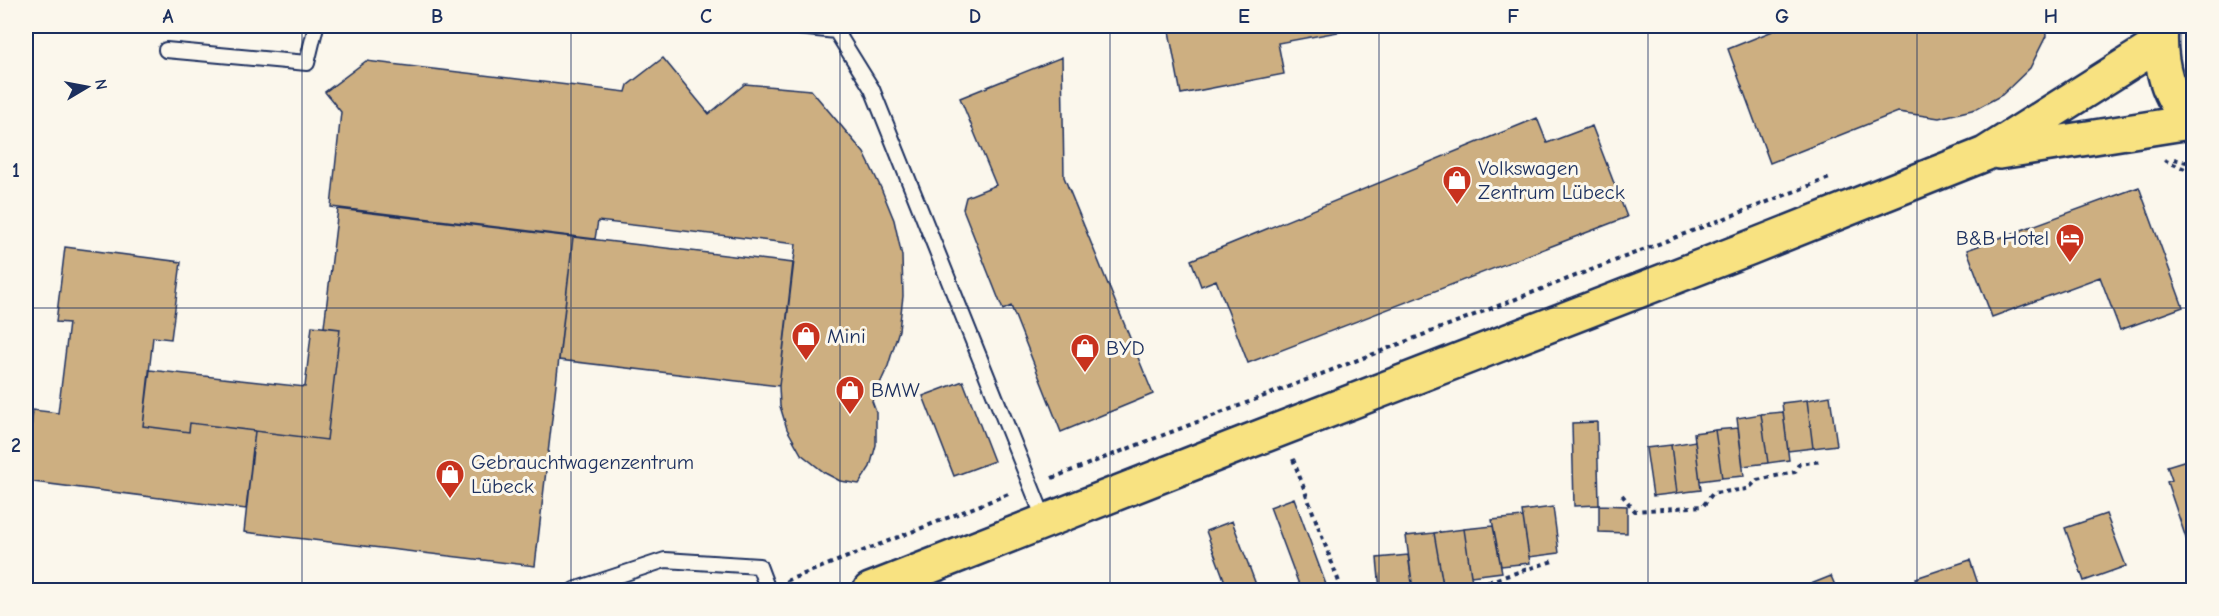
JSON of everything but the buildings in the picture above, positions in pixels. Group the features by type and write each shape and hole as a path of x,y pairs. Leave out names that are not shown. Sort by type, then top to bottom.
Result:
{"main road":[{"path":"870,591 1985,154 2160,35 2163,72 2174,99 2192,124 1985,154"}],"lane":[{"path":"166,50 307,63 316,26"},
{"path":"789,26 836,31 872,89 1045,521"},
{"path":"574,591 665,560 759,566 767,590"}],"path":[{"path":"2154,159 2164,160 2193,172"},
{"path":"767,590 1837,175"},
{"path":"1291,454 1342,591"},
{"path":"1622,495 1635,511 1702,506 1713,493 1748,489 1757,480 1795,472 1799,464 1822,460"},
{"path":"1462,591 1553,561"}],"green space":[{"path":"2191,26 2193,26 2193,74 2189,62"}],"place":[{"name":"Volkswagen Zentrum Lübeck","path":"1457,206"},
{"name":"B&B Hotel","path":"2070,264"},
{"name":"Mini","path":"806,362"},
{"name":"BYD","path":"1085,374"},
{"name":"BMW","path":"850,416"},
{"name":"Gebrauchtwagenzentrum Lübeck","path":"450,500"}]}
